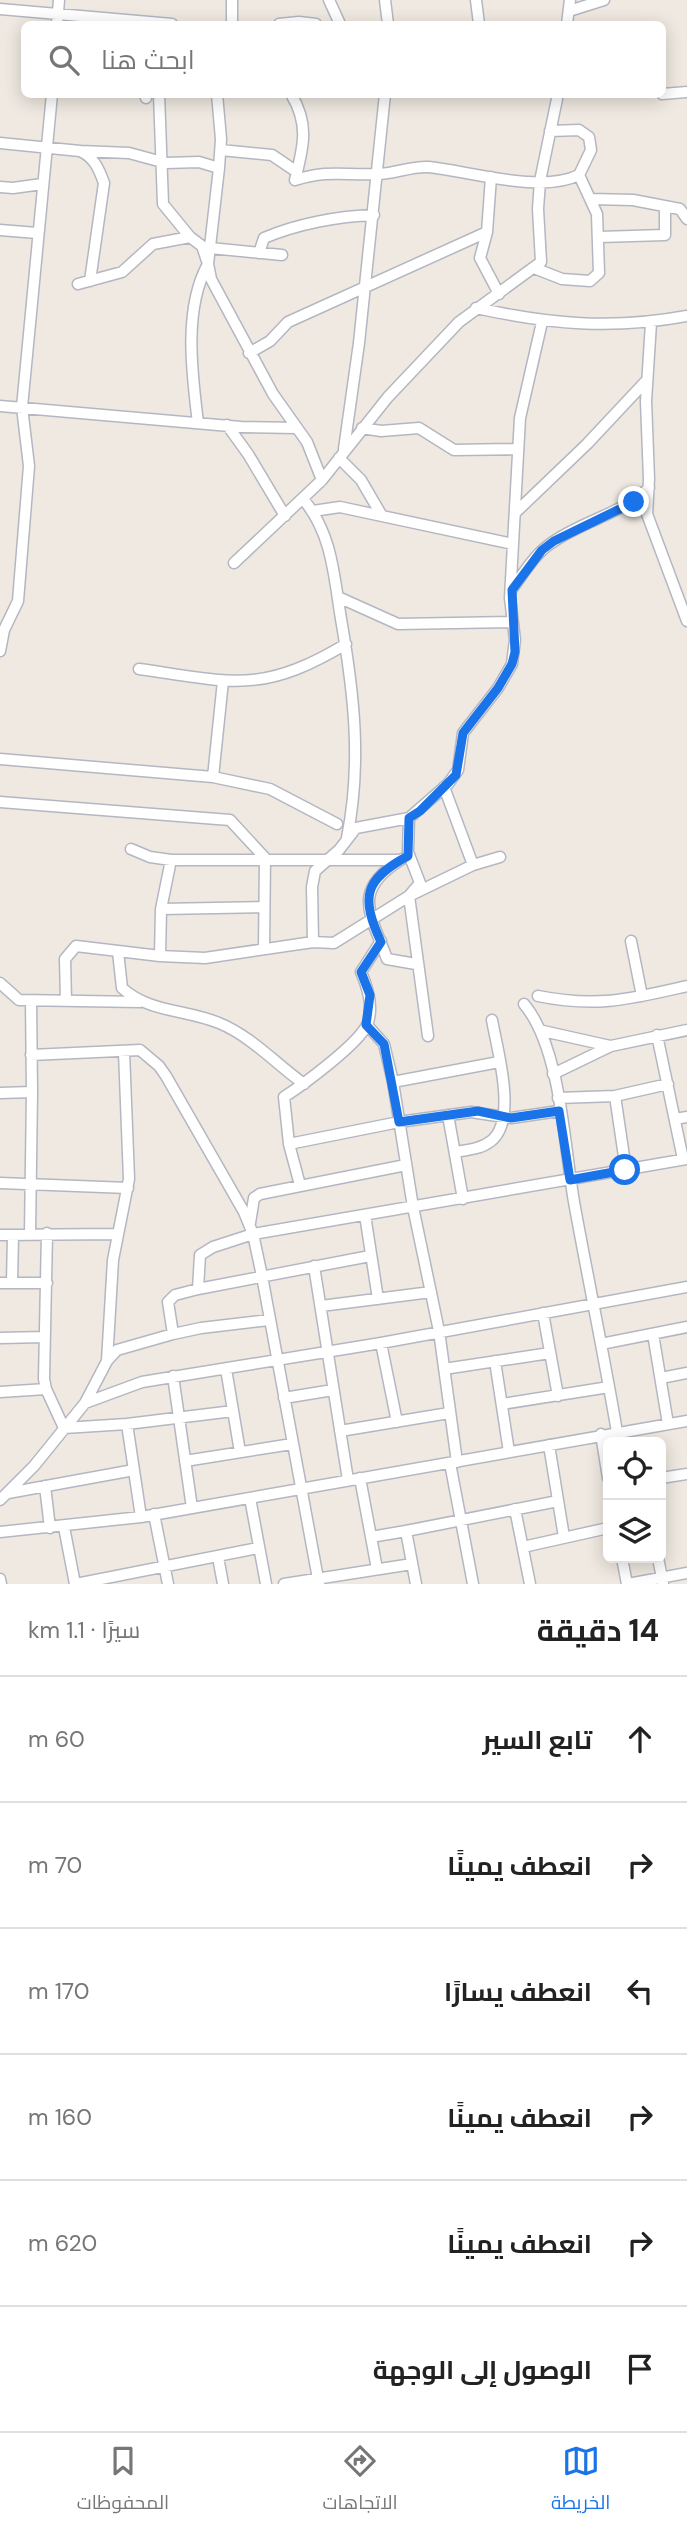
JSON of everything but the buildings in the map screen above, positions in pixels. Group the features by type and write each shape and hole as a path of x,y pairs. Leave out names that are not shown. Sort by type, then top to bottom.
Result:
{"street":[{"path":"58,20 59,0"},
{"path":"232,0 232,21"},
{"path":"329,0 339,21"},
{"path":"385,0 388,21"},
{"path":"475,0 479,21"},
{"path":"569,5 604,0"},
{"path":"0,9 58,20 86,21"},
{"path":"666,94 687,92"},
{"path":"0,651 4,630 18,601 29,466 22,407 52,98"},
{"path":"159,98 163,204 190,237 202,246 214,287 249,353 307,442 322,480"},
{"path":"198,423 193,376 194,316 199,282 208,264 219,168 217,98"},
{"path":"293,98 304,126 295,180 327,172 377,174 420,167 540,181 563,180 579,175 591,150 589,137 579,130 550,131"},
{"path":"382,516 361,480 341,455 358,351 363,290 374,215 384,98"},
{"path":"234,563 322,480 398,385 459,322 534,268 542,258 538,209 540,181 557,98"},
{"path":"0,143 129,153 162,162 199,162 219,168"},
{"path":"220,150 272,155 297,172"},
{"path":"80,151 92,160 104,183 90,281"},
{"path":"534,268 573,281 596,279 600,262 599,237 591,199 579,175"},
{"path":"491,177 487,232 480,258 499,293"},
{"path":"0,187 42,184"},
{"path":"591,199 633,200 680,209 687,219"},
{"path":"599,237 665,235 665,206"},
{"path":"259,253 264,239 287,230 342,218 374,215"},
{"path":"0,230 37,233"},
{"path":"249,353 270,341 288,322 487,232"},
{"path":"78,284 122,272 153,244 190,237"},
{"path":"210,248 282,256"},
{"path":"476,309 542,322 612,326 651,323 687,316"},
{"path":"313,942 313,879 320,864 339,850 361,825 409,818 444,787 458,770 463,733 498,688 512,664 515,652 512,622 513,544 520,418 542,322"},
{"path":"651,323 646,445 648,521 687,621"},
{"path":"515,513 587,444 647,380"},
{"path":"0,406 198,423 297,428"},
{"path":"227,425 285,516"},
{"path":"362,428 381,431 419,428 454,450 518,449"},
{"path":"512,590 542,550 554,541 625,508 649,488"},
{"path":"303,499 313,511 328,544 355,712 354,795 347,838"},
{"path":"313,511 340,507 513,544"},
{"path":"338,597 398,624 512,622"},
{"path":"139,669 223,681 256,682 275,678 317,662 346,644"},
{"path":"213,777 223,681"},
{"path":"0,759 213,777 270,789 337,824"},
{"path":"444,787 473,865"},
{"path":"0,802 230,820 265,858 264,949"},
{"path":"409,818 404,858 420,883 409,896 415,964 428,1036"},
{"path":"131,849 150,857 171,860 404,858"},
{"path":"66,1001 65,958 70,950 79,946 160,956 205,958 313,942 328,944 340,940 370,918 409,896 473,865 500,857"},
{"path":"404,858 382,874 370,891 367,907 387,959 415,964"},
{"path":"160,956 161,909 171,860"},
{"path":"161,909 264,907"},
{"path":"631,941 642,996"},
{"path":"300,1185 289,1144 284,1097 304,1084 366,1025 370,995 361,972 381,942"},
{"path":"118,952 122,988 142,1003"},
{"path":"0,983 12,997 30,1001 142,1003 221,1023 304,1084"},
{"path":"538,996 587,1004 687,986"},
{"path":"30,1001 30,1233"},
{"path":"524,1004 543,1031 553,1074 617,1432"},
{"path":"455,1152 491,1141 501,1127 503,1117 499,1062 492,1020"},
{"path":"366,1025 384,1044 393,1082 413,1207 439,1331 453,1462 473,1584"},
{"path":"553,1074 611,1046 687,1030"},
{"path":"543,1031 611,1046"},
{"path":"198,1289 200,1255 251,1229 365,1215 685,1159 657,1035"},
{"path":"31,1055 140,1051 159,1066 251,1229 318,1581"},
{"path":"107,1361 107,1322 117,1234 128,1188 124,1052"},
{"path":"393,1082 499,1062"},
{"path":"558,1098 615,1096 668,1084"},
{"path":"0,1093 32,1093"},
{"path":"615,1096 625,1170"},
{"path":"289,1144 399,1122 478,1111 503,1117 559,1111"},
{"path":"448,1115 463,1199"},
{"path":"675,1119 687,1117"},
{"path":"251,1229 254,1198 260,1194 406,1165"},
{"path":"0,1183 128,1188"},
{"path":"365,1215 378,1299"},
{"path":"0,1236 30,1233 117,1234"},
{"path":"47,1233 44,1337 46,1389 64,1428"},
{"path":"12,1283 13,1235"},
{"path":"173,1334 169,1302 175,1295 370,1256"},
{"path":"314,1266 348,1480"},
{"path":"0,1283 47,1283"},
{"path":"85,1403 132,1385 173,1376 381,1343 687,1287"},
{"path":"321,1306 431,1292"},
{"path":"543,1313 558,1396"},
{"path":"4,1496 85,1403 107,1361 117,1350 201,1328 269,1320"},
{"path":"601,1344 687,1327"},
{"path":"653,1334 668,1424"},
{"path":"0,1338 44,1337"},
{"path":"381,1343 397,1422"},
{"path":"444,1368 550,1353"},
{"path":"495,1361 509,1452"},
{"path":"226,1369 240,1452"},
{"path":"661,1378 687,1373"},
{"path":"173,1376 192,1508"},
{"path":"502,1404 609,1387"},
{"path":"0,1392 46,1389"},
{"path":"284,1398 333,1390"},
{"path":"64,1428 127,1424 233,1410"},
{"path":"340,1431 449,1413"},
{"path":"0,1532 141,1517 687,1420"},
{"path":"127,1424 141,1517"},
{"path":"635,1429 636,1437"},
{"path":"601,1434 603,1447"},
{"path":"185,1461 292,1444"},
{"path":"549,1445 564,1537"},
{"path":"4,1496 134,1470"},
{"path":"666,1478 687,1474"},
{"path":"360,1478 377,1569"},
{"path":"45,1486 50,1528"},
{"path":"250,1498 266,1584"},
{"path":"371,1537 558,1501"},
{"path":"515,1509 530,1584"},
{"path":"154,1514 168,1584"},
{"path":"64,1527 76,1584 111,1581 165,1567 258,1549"},
{"path":"523,1547 603,1529"},
{"path":"406,1531 416,1584"},
{"path":"218,1558 223,1584"},
{"path":"623,1563 627,1584 663,1581 687,1573"},
{"path":"659,1563 663,1581"},
{"path":"284,1584 318,1581 412,1564"}],"route":[{"path":"625,1170 570,1180 559,1111 511,1118 478,1111 399,1122 384,1044 366,1025 370,995 361,972 381,942 367,907 370,891 382,874 408,856 409,818 420,811 456,775 463,733 498,688 512,664 515,652 510,598 512,590 542,550 554,541 634,502"}]}
